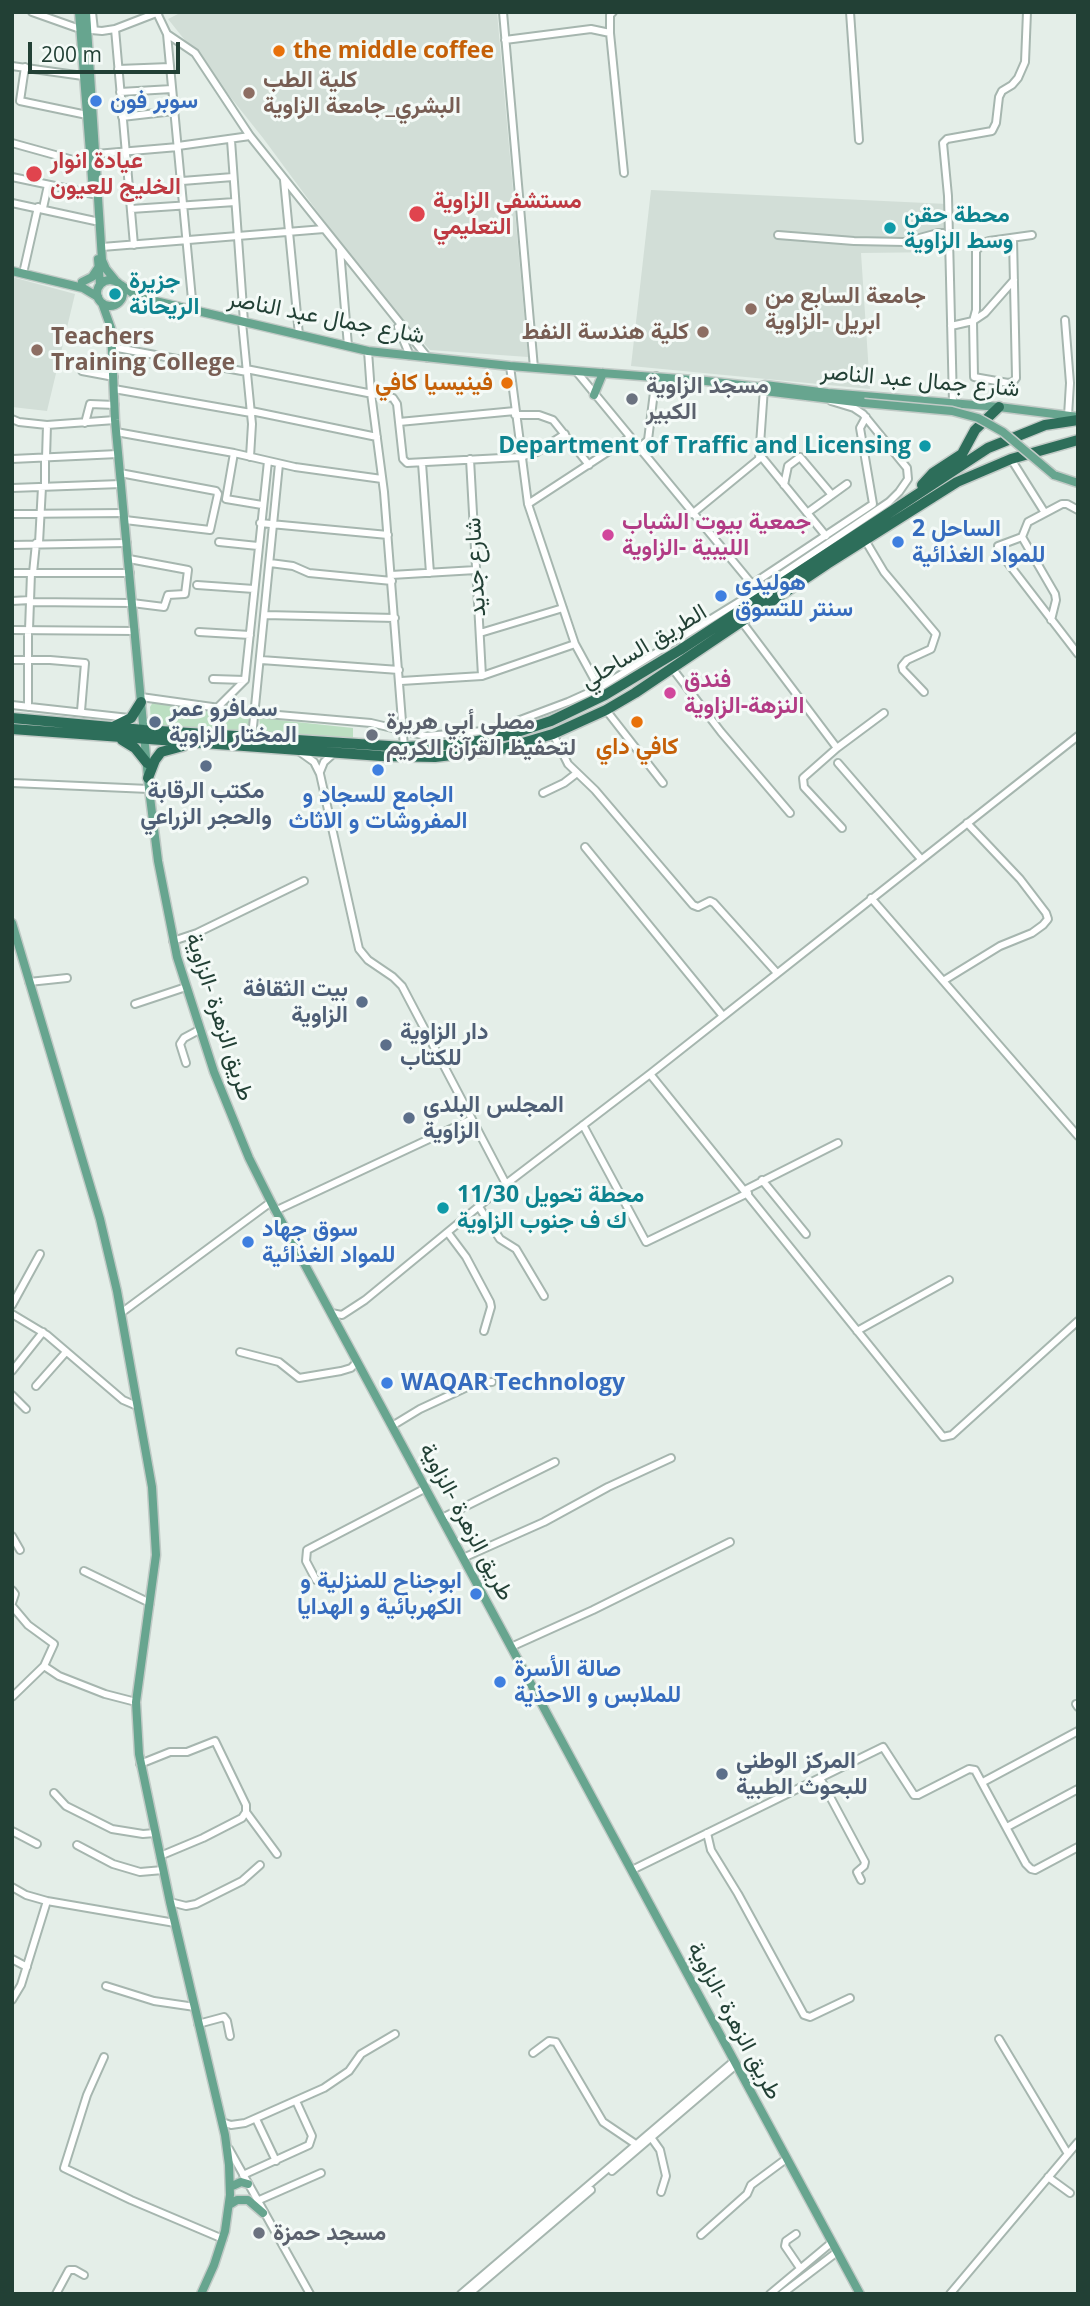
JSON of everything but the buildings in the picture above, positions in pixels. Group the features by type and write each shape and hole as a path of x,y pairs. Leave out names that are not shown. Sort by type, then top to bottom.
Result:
{"highway":[{"path":"962,454 975,430 999,407"},
{"name":"الطريق الساحلي","path":"12,729 119,738 145,735 253,737 404,747 462,744 508,735 551,721 589,704 680,650 988,448 1045,425 1074,418"},
{"name":"الطريق الساحلي","path":"12,718 111,727 193,744 300,752 435,757 502,749 552,734 606,709 957,482 1011,459 1078,440"},
{"path":"919,492 933,473 962,454 988,448"},
{"path":"111,727 131,718 141,699"},
{"path":"119,738 135,748 147,764"},
{"path":"149,783 155,760 161,752 193,744"}],"main road":[{"path":"79,12 87,29 83,76 100,300 111,328"},
{"path":"86,12 103,265 124,293 111,328"},
{"path":"82,282 92,277 99,268"},
{"path":"12,269 24,269 100,285 106,280 118,283"},
{"path":"12,269 83,288 110,306 120,302"},
{"name":"شارع جمال عبد الناصر","path":"118,283 138,297 368,351 510,366 656,376 762,388 999,407 1074,418"},
{"name":"شارع جمال عبد الناصر","path":"120,302 138,297"},
{"name":"طريق الزهرة -الزاوية","path":"111,328 116,432 147,764 160,872 173,940 186,987 230,1114 273,1207 860,2294"},
{"path":"594,396 603,373"},
{"name":"شارع جمال عبد الناصر","path":"762,388 824,398 952,411 978,418 1003,432 1054,475 1078,483"},
{"path":"12,923 92,1188 121,1313 148,1461 156,1555 136,1702 140,1764 227,2145 230,2187 223,2239 201,2294"},
{"path":"230,2187 237,2183 248,2184"},
{"path":"230,2187 252,2201 263,2213"},
{"path":"229,2205 237,2200 252,2201"}],"street":[{"path":"32,12 87,29 115,29 145,15 158,13 167,34 193,310"},
{"path":"87,29 92,12"},
{"path":"503,12 534,368"},
{"path":"613,12 610,15 610,33 624,173"},
{"path":"850,12 859,140"},
{"path":"953,403 948,197 943,143 947,139 992,131 996,123 999,97 1002,91 1018,78 1025,62 1027,12"},
{"path":"115,29 134,245"},
{"path":"505,40 591,29 610,33"},
{"path":"167,34 195,53 250,136 396,322 428,358"},
{"path":"12,65 83,76"},
{"path":"25,67 20,101 87,115"},
{"path":"118,69 170,67"},
{"path":"120,92 172,89"},
{"path":"122,117 174,111"},
{"path":"96,154 250,136"},
{"path":"231,139 253,433 250,457"},
{"path":"12,143 91,165"},
{"path":"12,177 93,194"},
{"path":"182,180 233,177"},
{"path":"284,179 299,335"},
{"path":"24,269 48,185"},
{"path":"131,209 235,201"},
{"path":"12,203 95,221"},
{"path":"102,247 324,229"},
{"path":"778,235 905,242 938,233 948,237"},
{"path":"1013,238 1016,378 1013,382 974,377 972,321 976,310 976,251 983,243 1013,238 1032,236"},
{"path":"340,250 348,346"},
{"path":"950,326 972,321 991,306 1014,279"},
{"path":"1065,320 1074,418"},
{"path":"396,322 410,356"},
{"path":"112,348 247,370 395,400 404,461 422,463 521,457 537,452 565,434"},
{"path":"368,351 388,535 404,747"},
{"path":"510,366 528,504 575,644 599,688"},
{"path":"575,370 751,583 873,504 860,428 866,417"},
{"path":"82,371 114,377"},
{"path":"638,449 648,440 656,376"},
{"path":"692,514 757,463 760,455 762,388"},
{"path":"114,389 377,437"},
{"path":"141,699 370,723 404,732 436,736 483,731 533,716 599,688 763,587 889,502 899,492 908,479 908,471 866,417 856,409 824,398"},
{"path":"85,422 90,404 115,405"},
{"path":"399,422 515,413 544,416 553,420 589,465"},
{"path":"14,422 47,425 115,420"},
{"path":"28,707 28,630 47,425"},
{"path":"116,432 234,453 279,464 382,479"},
{"path":"528,504 629,438"},
{"path":"234,453 226,500 262,505"},
{"path":"12,459 118,454"},
{"path":"760,455 826,536"},
{"path":"784,485 789,466 800,457 832,495"},
{"name":"شارع جديد","path":"470,459 482,676"},
{"path":"1011,459 1045,513"},
{"path":"217,708 245,680 268,461"},
{"path":"422,463 430,573"},
{"path":"253,737 279,464"},
{"path":"12,514 124,517 210,530 218,494 215,491 120,473"},
{"path":"12,488 121,484"},
{"path":"807,513 847,484"},
{"path":"1078,510 1062,504 1028,522 1022,537 998,546 998,550 1078,654"},
{"path":"260,523 388,535"},
{"path":"1022,537 1055,594 1051,620"},
{"path":"865,540 884,572 936,634 931,649 907,660 902,666 902,670 924,692"},
{"path":"219,542 258,547"},
{"path":"12,545 127,543"},
{"path":"12,601 164,606 167,595 185,594 188,571 128,559"},
{"path":"270,563 293,566 309,573 391,578 476,570"},
{"path":"12,573 130,573"},
{"path":"197,585 254,589"},
{"path":"480,633 563,608"},
{"path":"265,615 395,618"},
{"path":"742,622 837,748"},
{"path":"12,630 135,631"},
{"path":"199,632 250,635"},
{"path":"401,681 482,676 575,644"},
{"path":"12,660 85,663 81,712"},
{"path":"261,660 399,670"},
{"path":"672,668 721,732 790,813"},
{"path":"213,679 245,680"},
{"path":"12,705 131,718"},
{"path":"606,709 663,783"},
{"path":"842,828 802,782 807,773 884,713"},
{"path":"552,734 577,773 595,790 693,905 698,907 710,901 714,903 777,973"},
{"path":"331,1313 342,1315 354,1309 506,1184 650,1074 1078,736"},
{"path":"300,752 314,762 320,774 358,946 368,960 402,986 506,1184"},
{"path":"320,774 324,762 333,754"},
{"path":"838,763 921,859"},
{"path":"543,793 577,773"},
{"path":"12,783 149,783"},
{"path":"943,981 1000,946 1032,933 1048,919 1020,878 967,823"},
{"path":"585,847 723,1016"},
{"path":"173,940 206,929 304,881"},
{"path":"871,898 1078,1136"},
{"path":"29,982 67,978"},
{"path":"135,1004 186,987"},
{"path":"186,1063 180,1044 184,1038 199,1030"},
{"path":"650,1074 937,1431 946,1438 1078,1321"},
{"path":"121,1313 273,1207 472,1119"},
{"path":"583,1125 646,1242 838,1143"},
{"path":"762,1180 806,1234"},
{"path":"479,1207 500,1239 516,1249 544,1296"},
{"path":"448,1233 466,1258 489,1302 490,1312 484,1331"},
{"path":"12,1305 40,1254"},
{"path":"857,1331 949,1280"},
{"path":"12,1314 43,1332 123,1400 137,1406"},
{"path":"12,1371 43,1332"},
{"path":"36,1386 66,1352"},
{"path":"240,1352 279,1362 299,1378 341,1371 351,1368 357,1362"},
{"path":"392,1426 420,1409 476,1383 492,1382"},
{"path":"12,1395 26,1409"},
{"path":"463,1558 671,1458"},
{"path":"442,1518 555,1461"},
{"path":"316,1580 306,1561 307,1550 426,1488"},
{"path":"12,1536 20,1550"},
{"path":"511,1647 730,1542"},
{"path":"85,1571 150,1603"},
{"path":"12,1590 15,1594 12,1604 28,1625 53,1643 44,1666 12,1697"},
{"path":"44,1666 60,1676 105,1694 136,1702"},
{"path":"983,1782 1078,1731"},
{"path":"140,1764 170,1752 187,1752 215,1741 245,1802 246,1812 277,1854"},
{"path":"632,1870 883,1747 914,1795 969,1769 975,1770 1026,1864 1035,1870 1078,1847"},
{"path":"820,1778 865,1862 857,1872 861,1880"},
{"path":"1007,1827 1078,1789"},
{"path":"54,1793 66,1806 112,1829 143,1834 155,1833"},
{"path":"160,1856 210,1835 242,1818 246,1812"},
{"path":"12,1830 37,1843"},
{"path":"706,1833 711,1850 804,2015 810,2017 850,1998"},
{"path":"77,1845 113,1864 140,1872 163,1870"},
{"path":"170,1902 186,1906 196,1905 247,1879 260,1865"},
{"path":"12,1887 47,1902 175,1923"},
{"path":"12,2000 27,1967 47,1902"},
{"path":"12,1959 27,1967"},
{"path":"106,1986 154,2001 195,2007"},
{"path":"198,2024 223,2018 228,2021 230,2036"},
{"path":"222,2122 236,2125 256,2119 330,2085 349,2071 361,2054 395,2034"},
{"path":"999,2039 1068,2154"},
{"path":"533,2053 550,2040 556,2042 603,2122 637,2145"},
{"path":"104,2057 87,2095 64,2168 223,2239"},
{"path":"469,2294 735,2063"},
{"path":"243,2175 307,2147 311,2142 310,2133 296,2101"},
{"path":"256,2119 276,2161"},
{"path":"461,2294 650,2136"},
{"path":"650,2136 660,2150 666,2176 661,2192"},
{"path":"950,2294 1078,2142"},
{"path":"227,2145 248,2184 252,2201 321,2173"},
{"path":"701,2235 747,2194 751,2185 786,2159"},
{"path":"1048,2177 1070,2193"},
{"path":"263,2213 310,2294"},
{"path":"796,2235 786,2241 785,2246 806,2266"},
{"path":"770,2294 831,2243"},
{"path":"782,2294 806,2266 836,2252"},
{"path":"57,2294 69,2270 84,2275"}],"shaded area":[{"name":"مستشفى الزاوية التعليمي","path":"182,12 497,12 528,357 430,350 376,291 263,138 168,19"},
{"name":"جامعة السابع من ابريل -الزاوية","path":"651,190 947,204 944,252 861,253 870,389 631,366"},
{"name":"Teachers Training College","path":"12,277 75,294 47,411 12,407"}],"green space":[{"path":"153,702 251,718 250,730 248,733 154,727 151,723 150,707"},
{"path":"259,718 353,728 353,742 261,733"}],"place":[{"name":"the middle coffee","path":"279,51"},
{"name":"كلية الطب البشري_جامعة الزاوية","path":"249,93"},
{"name":"سوبر فون","path":"96,101"},
{"name":"عيادة انوار الخليج للعيون","path":"34,174"},
{"name":"مستشفى الزاوية التعليمي","path":"417,214"},
{"name":"محطة حقن وسط الزاوية","path":"890,228"},
{"name":"جزيرة الريحانة","path":"115,294"},
{"name":"جامعة السابع من ابريل -الزاوية","path":"751,309"},
{"name":"كلية هندسة النفط","path":"703,332"},
{"name":"Teachers Training College","path":"37,350"},
{"name":"فينيسيا كافي","path":"507,383"},
{"name":"مسجد الزاوية الكبير","path":"632,399"},
{"name":"Department of Traffic and Licensing","path":"925,446"},
{"name":"جمعية بيوت الشباب الليبية -الزاوية","path":"608,535"},
{"name":"الساحل 2 للمواد الغذائية","path":"898,542"},
{"name":"هوليدى سنتر للتسوق","path":"721,596"},
{"name":"فندق النزهة-الزاوية","path":"670,693"},
{"name":"سمافرو عمر المختار الزاوية","path":"155,722"},
{"name":"كافي داي","path":"637,722"},
{"name":"مصلى أبي هريرة لتحفيظ القرآن الكريم","path":"372,735"},
{"name":"مكتب الرقابة والحجر الزراعي","path":"206,766"},
{"name":"الجامع للسجاد و المفروشات و الاثاث","path":"378,770"},
{"name":"بيت الثقافة الزاوية","path":"362,1002"},
{"name":"دار الزاوية للكتاب","path":"386,1045"},
{"name":"المجلس البلدي الزاوية","path":"409,1118"},
{"name":"محطة تحويل 11/30 ك ف جنوب الزاوية","path":"443,1208"},
{"name":"سوق جهاد للمواد الغذائية","path":"248,1242"},
{"name":"WAQAR Technology","path":"387,1383"},
{"name":"ابوجناح للمنزلية و الكهربائية و الهدايا","path":"476,1594"},
{"name":"صالة الأسرة للملابس و الاحذية","path":"500,1682"},
{"name":"المركز الوطني للبحوث الطبية","path":"722,1774"},
{"name":"مسجد حمزة","path":"259,2233"}]}
